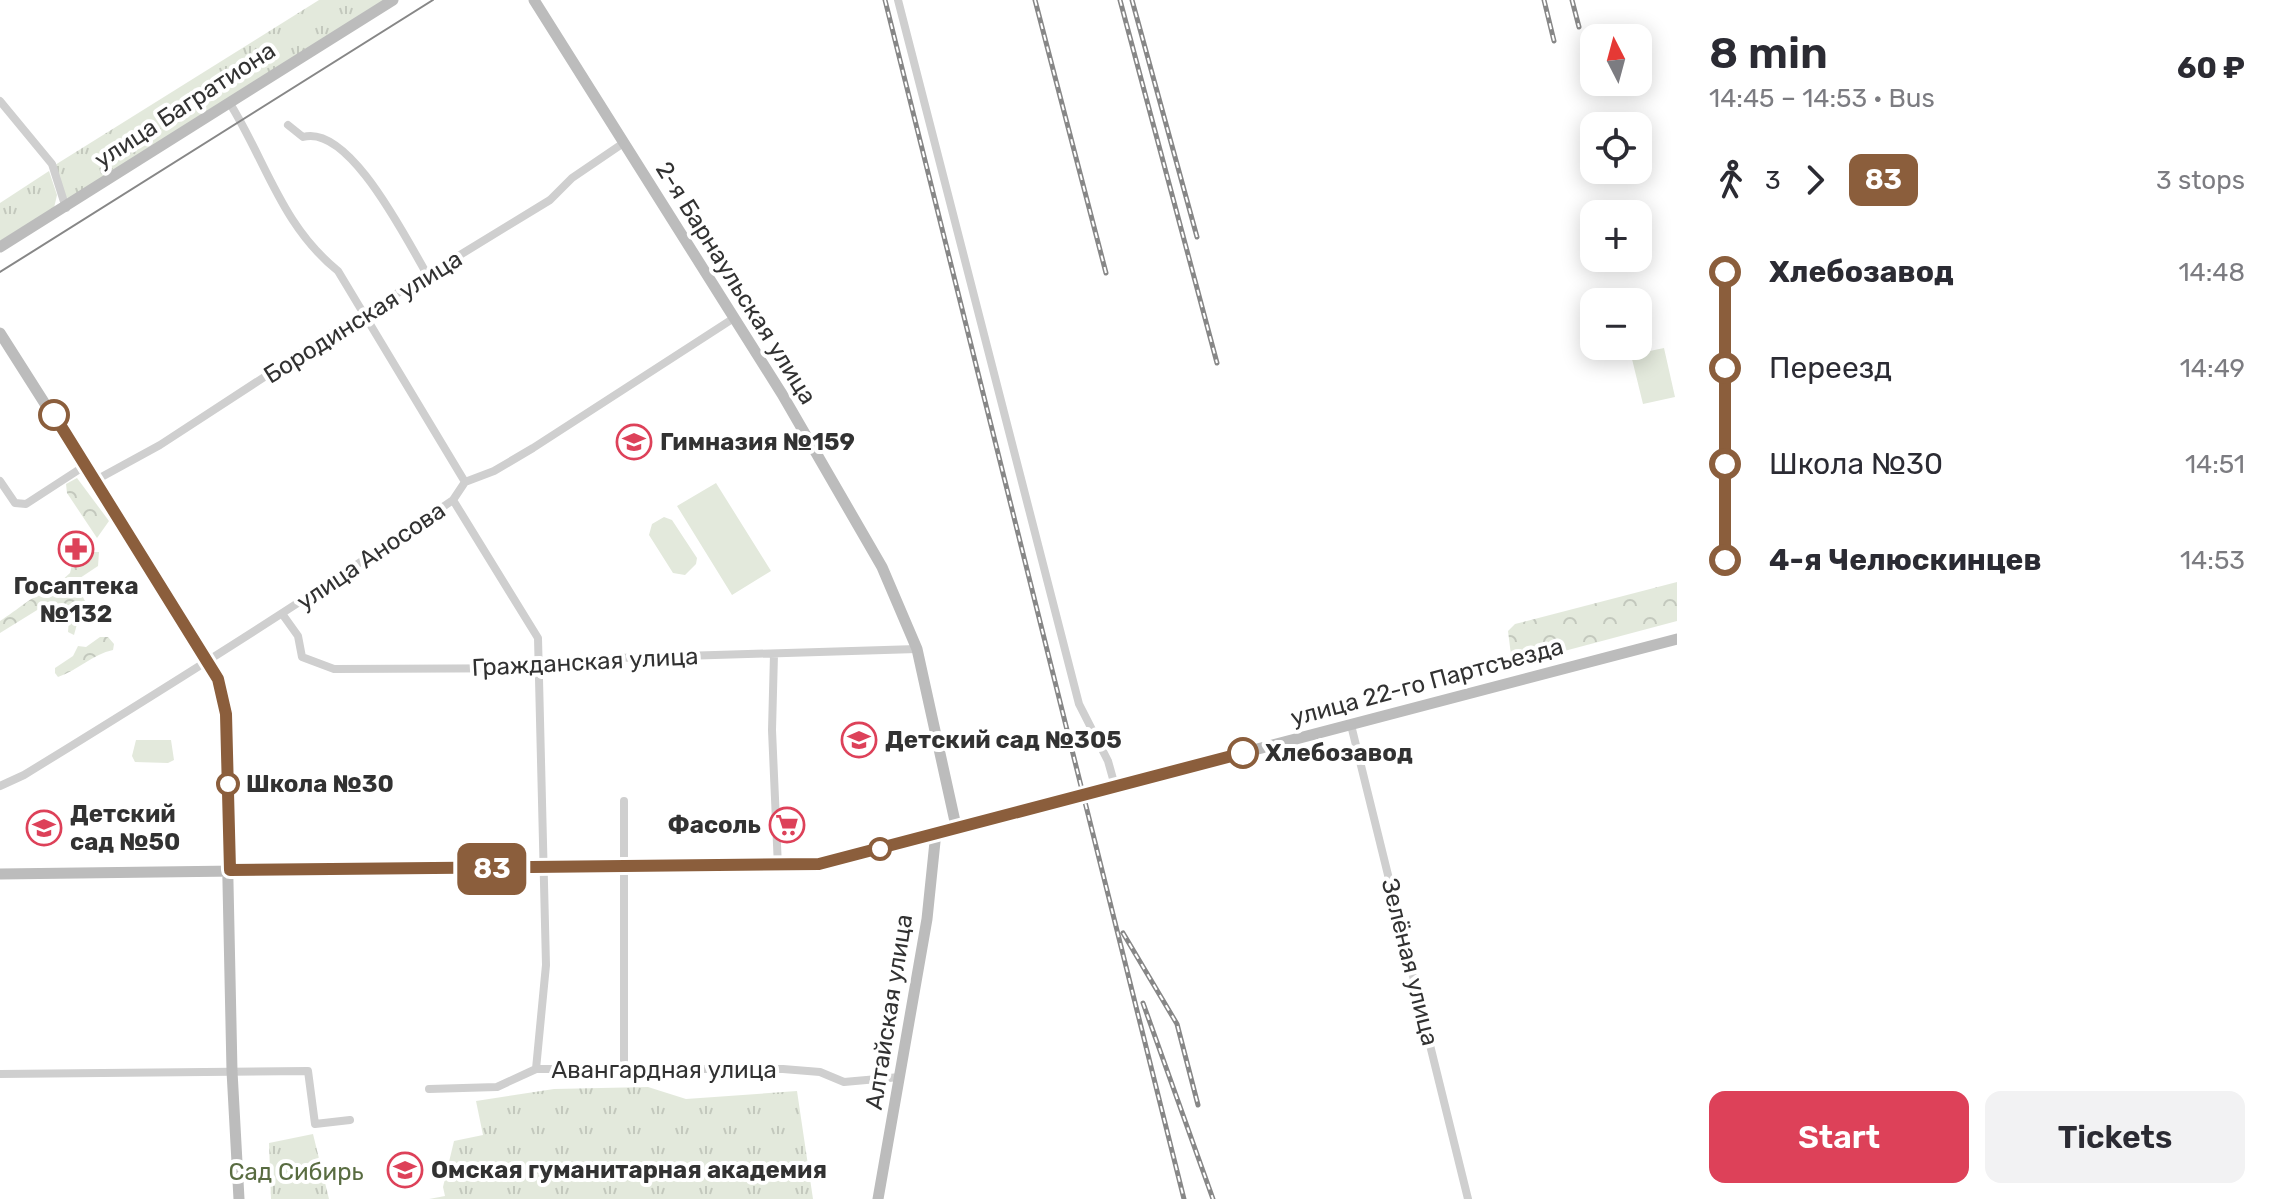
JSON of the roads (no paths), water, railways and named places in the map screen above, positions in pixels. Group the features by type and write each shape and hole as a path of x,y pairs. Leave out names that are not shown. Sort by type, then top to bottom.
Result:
{"main road":[{"name":"улица Багратиона","path":"0,247 393,0"},
{"name":"2-я Барнаульская улица","path":"534,0 734,318 882,567 917,649 956,826"},
{"path":"0,333 96,480 218,679 225,705 232,1071 239,1199"},
{"name":"улица 22-го Партсъезда","path":"0,874 778,867 842,860 956,826 1677,639"},
{"name":"Алтайская улица","path":"878,1199 927,919 936,832"}],"street":[{"path":"898,0 1075,688 1108,761 1115,786"},
{"path":"0,101 52,164 66,208"},
{"path":"229,102 255,143 262,170 287,214 313,249 338,271 465,482"},
{"path":"288,125 303,137 315,134 322,137 356,161 428,276"},
{"name":"Бородинская улица","path":"96,480 160,445 550,200 572,178 622,144"},
{"name":"улица Аносова","path":"0,786 24,775 283,615 453,500 465,482 494,471 533,448 734,318"},
{"path":"0,481 15,503 26,504 86,465"},
{"path":"453,500 538,638 546,965 536,1069"},
{"name":"Гражданская улица","path":"283,615 298,636 302,657 334,669 537,668 584,659 917,649"},
{"path":"774,654 772,730 778,867"},
{"name":"Зелёная улица","path":"1351,725 1468,1199"},
{"path":"624,801 624,1068"},
{"name":"Авангардная улица","path":"429,1089 497,1087 536,1069 783,1069 820,1072 844,1082 900,1077"},
{"path":"0,1074 308,1071 315,1124 350,1120"}],"tram line":[{"path":"0,272 433,0"}],"railway":[{"path":"885,0 1184,1199"},
{"path":"1035,0 1106,273"},
{"path":"1120,0 1217,363"},
{"path":"1132,0 1197,237"},
{"path":"1544,0 1554,41"},
{"path":"1572,0 1579,27"},
{"path":"1123,933 1177,1024 1198,1105"},
{"path":"1143,1003 1213,1199"}],"place":[{"name":"Гимназия №159","path":"634,442"},
{"name":"Госаптека №132","path":"76,549"},
{"name":"Детский сад №305","path":"859,740"},
{"name":"Хлебозавод","path":"1243,753"},
{"name":"Школа №30","path":"228,784"},
{"name":"Фасоль","path":"787,825"},
{"name":"Детский сад №50","path":"44,828"},
{"name":"Омская гуманитарная академия","path":"405,1170"}],"park label":[{"name":"Сад Сибирь","path":"296,1172"}]}
